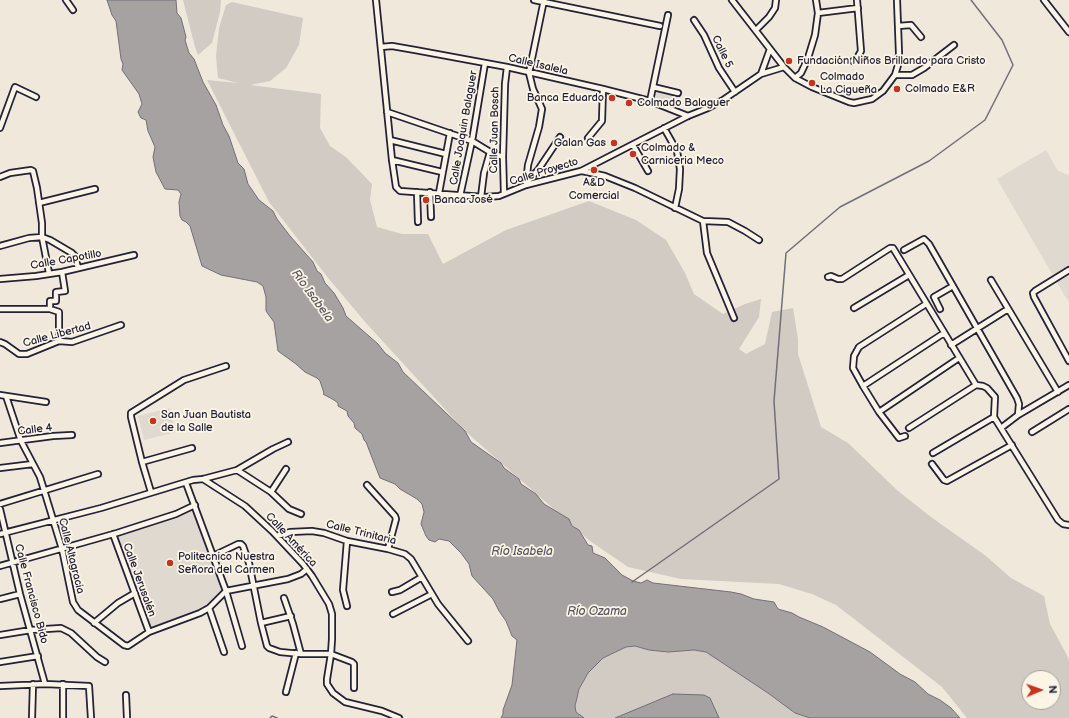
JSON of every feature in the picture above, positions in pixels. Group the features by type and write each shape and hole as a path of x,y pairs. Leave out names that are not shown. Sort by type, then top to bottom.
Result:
{"street":[{"path":"66,0 73,10"},
{"path":"376,0 392,160 442,172"},
{"path":"534,0 660,26"},
{"path":"732,0 784,67 795,78 830,95 854,103 872,99 883,91 895,75 899,53 897,0"},
{"path":"756,30 769,17 775,8 776,0"},
{"path":"795,78 801,73 808,58 815,35 818,14 816,0"},
{"path":"853,61 857,58 861,51 857,0"},
{"path":"1044,0 1069,32"},
{"path":"526,183 528,165 539,127 542,109 533,89 529,73 544,1"},
{"path":"818,14 858,8"},
{"path":"650,101 668,15"},
{"name":"Calle 5","path":"694,20 704,35 719,68 735,92"},
{"path":"898,26 911,25 921,37"},
{"path":"895,75 912,75 924,68 954,45"},
{"name":"Calle Isalela","path":"381,47 392,46 507,67 650,101 688,116"},
{"path":"761,74 770,49"},
{"name":"Calle Joaquin Balaguer","path":"460,196 472,141 485,63"},
{"name":"Calle Juan Bosch","path":"504,194 503,157 505,84 507,67"},
{"name":"Calle Proyecto","path":"392,160 396,188 400,191 430,192 460,196 499,196 526,183 581,171 688,116 708,108 761,74 784,67"},
{"path":"0,128 15,87 36,97"},
{"path":"653,87 678,93"},
{"path":"588,138 602,121 604,89"},
{"path":"387,112 472,141 490,152 503,157"},
{"path":"664,128 672,139 677,151 680,169 679,189 675,208"},
{"path":"439,193 450,133"},
{"path":"526,183 535,173 560,137"},
{"path":"390,140 446,154"},
{"path":"633,144 648,171"},
{"path":"481,197 484,173 490,152"},
{"path":"0,177 10,173 32,170 37,188 42,237 49,273"},
{"path":"581,171 605,176 635,188 703,221 728,222 759,240"},
{"path":"39,204 95,189"},
{"path":"417,192 418,222"},
{"path":"430,192 431,217"},
{"path":"703,221 707,253 734,318"},
{"path":"0,246 29,238 42,237 50,240 76,256 78,268"},
{"path":"904,250 920,240 926,240 1016,398 1019,404 1018,415"},
{"path":"828,277 831,276 838,279 842,278 892,247 894,248 909,276 976,385"},
{"name":"Calle Capotillo","path":"0,279 62,272 134,256"},
{"path":"1069,270 1035,291 1033,294 1069,361"},
{"path":"50,309 50,301 56,301 56,292 64,291 62,272"},
{"path":"854,308 909,276"},
{"path":"991,280 1058,392"},
{"path":"940,309 934,297 953,286"},
{"path":"905,436 900,438 879,412 862,386 853,368 854,356 859,347 926,304"},
{"path":"0,310 50,309 59,312 59,341"},
{"path":"951,345 1008,309"},
{"name":"Calle Libertad","path":"0,342 19,354 27,354 59,341 72,342 121,325"},
{"path":"862,386 944,333"},
{"path":"879,412 959,358"},
{"path":"151,492 142,462 131,413 184,380 226,366"},
{"path":"909,428 976,385 987,388 994,397 994,417 1058,520 1063,524 1068,525"},
{"path":"1001,428 1018,415 1069,385"},
{"path":"0,395 46,402"},
{"name":"Calle Altagracia","path":"6,396 21,441 40,477 62,549 73,602 78,610 94,623 128,646 149,632 200,613 209,608 226,591"},
{"path":"1032,432 1069,409"},
{"path":"933,453 994,417"},
{"name":"Calle 4","path":"0,443 72,435"},
{"path":"2,533 54,521 151,492 237,470 272,449 288,442"},
{"path":"932,464 944,480 947,481 1012,445"},
{"path":"142,462 192,448"},
{"path":"0,468 33,464"},
{"path":"237,470 271,492 289,509 302,514"},
{"path":"271,492 286,470"},
{"path":"0,504 98,474"},
{"name":"Calle América","path":"203,479 245,506 277,536 307,569 329,604 331,609 331,654 327,675 328,684 333,693 345,702 382,711 400,718"},
{"path":"186,483 214,556 242,646"},
{"path":"367,484 396,519 388,549"},
{"path":"0,566 13,564 113,534 176,514 195,505"},
{"name":"Calle Francisco Bido","path":"0,509 2,533 13,564 45,684"},
{"name":"Calle Trinitaria","path":"277,536 290,532 312,531 347,541 405,554 411,559 438,604 468,641"},
{"name":"Calle Jerusalén","path":"113,534 149,632"},
{"path":"347,541 343,590 347,606"},
{"path":"214,556 238,544 243,546 249,564 267,646 272,650 298,654 331,654 353,662 354,688"},
{"path":"226,591 296,576 307,569"},
{"path":"392,592 400,590 422,577"},
{"path":"94,623 118,603 134,593"},
{"path":"0,599 20,594"},
{"path":"393,614 432,594"},
{"path":"284,598 291,616 298,654 286,692"},
{"path":"209,608 224,652"},
{"path":"261,623 291,616"},
{"path":"0,635 31,630 56,628 66,629 97,657 105,662"},
{"path":"0,662 38,656"},
{"path":"32,718 33,684"},
{"path":"63,684 63,718"},
{"path":"0,686 63,684 89,686 91,718"},
{"path":"126,695 127,718"}],"shaded area":[{"path":"183,0 221,0 220,12 212,43 198,55 195,47"},
{"path":"232,2 303,18 299,45 286,68 270,81 250,85 321,94 320,128 330,146 346,157 372,184 370,200 377,227 402,234 428,234 443,264 506,230 589,201 636,220 666,240 685,273 694,294 723,314 745,304 761,299 759,317 739,349 746,354 765,344 772,312 793,308 798,339 798,354 821,427 848,443 898,491 931,517 986,556 1011,578 1044,596 1050,624 1069,659 1069,718 967,718 942,687 836,605 812,594 779,584 681,579 628,567 590,541 465,431 366,323 329,279 269,202 207,80 238,83 218,78 216,56 219,28 226,5"},
{"path":"655,90 681,96 677,108 654,97"},
{"path":"1046,150 1058,171 1069,175 1069,303 997,179"},
{"path":"170,408 176,432 144,440 138,416"},
{"name":"Politecnico Nuestra Señora del Carmen","path":"194,509 223,590 199,611 151,627 116,536 176,517"},
{"path":"635,646 649,650 668,652 694,650 706,652 768,693 795,713 810,718 719,718 626,714 615,718 584,718 576,712 575,706 579,689 588,673 603,658 626,647"}],"water":[{"name":"Río Isabela","path":"107,0 176,0 177,13 181,18 189,53 194,59 203,82 216,105 238,163 244,169 248,184 259,200 273,211 290,236 313,262 325,283 334,293 346,316 378,344 385,353 398,363 403,372 465,431 471,442 501,463 504,468 519,479 521,484 536,494 544,504 569,519 572,526 579,530 588,545 592,546 593,553 605,558 622,575 633,581 641,583 647,580 653,583 731,592 754,599 774,602 778,609 792,613 823,627 870,652 900,674 915,682 928,694 951,708 960,718 810,718 795,713 768,693 706,652 694,650 668,652 649,650 635,646 626,647 603,658 588,673 579,689 575,706 576,712 584,718 501,718 512,685 517,640 512,636 506,621 493,599 472,576 469,564 461,553 449,541 439,539 435,542 429,540 426,536 421,524 424,512 422,504 395,484 380,478 366,442 362,434 355,428 354,423 348,416 347,411 338,406 338,403 334,400 323,394 320,381 317,378 305,372 278,351 274,322 266,311 266,297 263,286 257,282 221,275 202,266 190,226 182,220 180,216 179,202 181,194 178,190 165,189 156,172 153,157 155,147 148,131 146,120 141,118 138,112 142,104 139,94 122,70 123,64 116,21 112,15"},
{"path":"673,694 704,695 710,698 719,718 615,718"}],"waterway":[{"path":"632,582 779,479 774,401 786,253 840,207 929,161 985,120 1013,65 1002,40 971,0"},
{"path":"270,718 272,716 277,718"}],"place":[{"name":"Fundación Niños Brillando para Cristo","path":"789,61"},
{"name":"Colmado La Cigueña","path":"812,83"},
{"name":"Colmado E&R","path":"897,89"},
{"name":"Banca Eduardo","path":"612,98"},
{"name":"Colmado Balaguer","path":"629,103"},
{"name":"Galan Gas","path":"614,143"},
{"name":"Colmado & Carniceria Meco","path":"633,154"},
{"name":"A&D Comercial","path":"594,170"},
{"name":"Banca José","path":"426,200"},
{"name":"San Juan Bautista de la Salle","path":"153,421"},
{"name":"Politecnico Nuestra Señora del Carmen","path":"170,563"}],"water label":[{"name":"Río Ozama","path":"597,612"}]}
